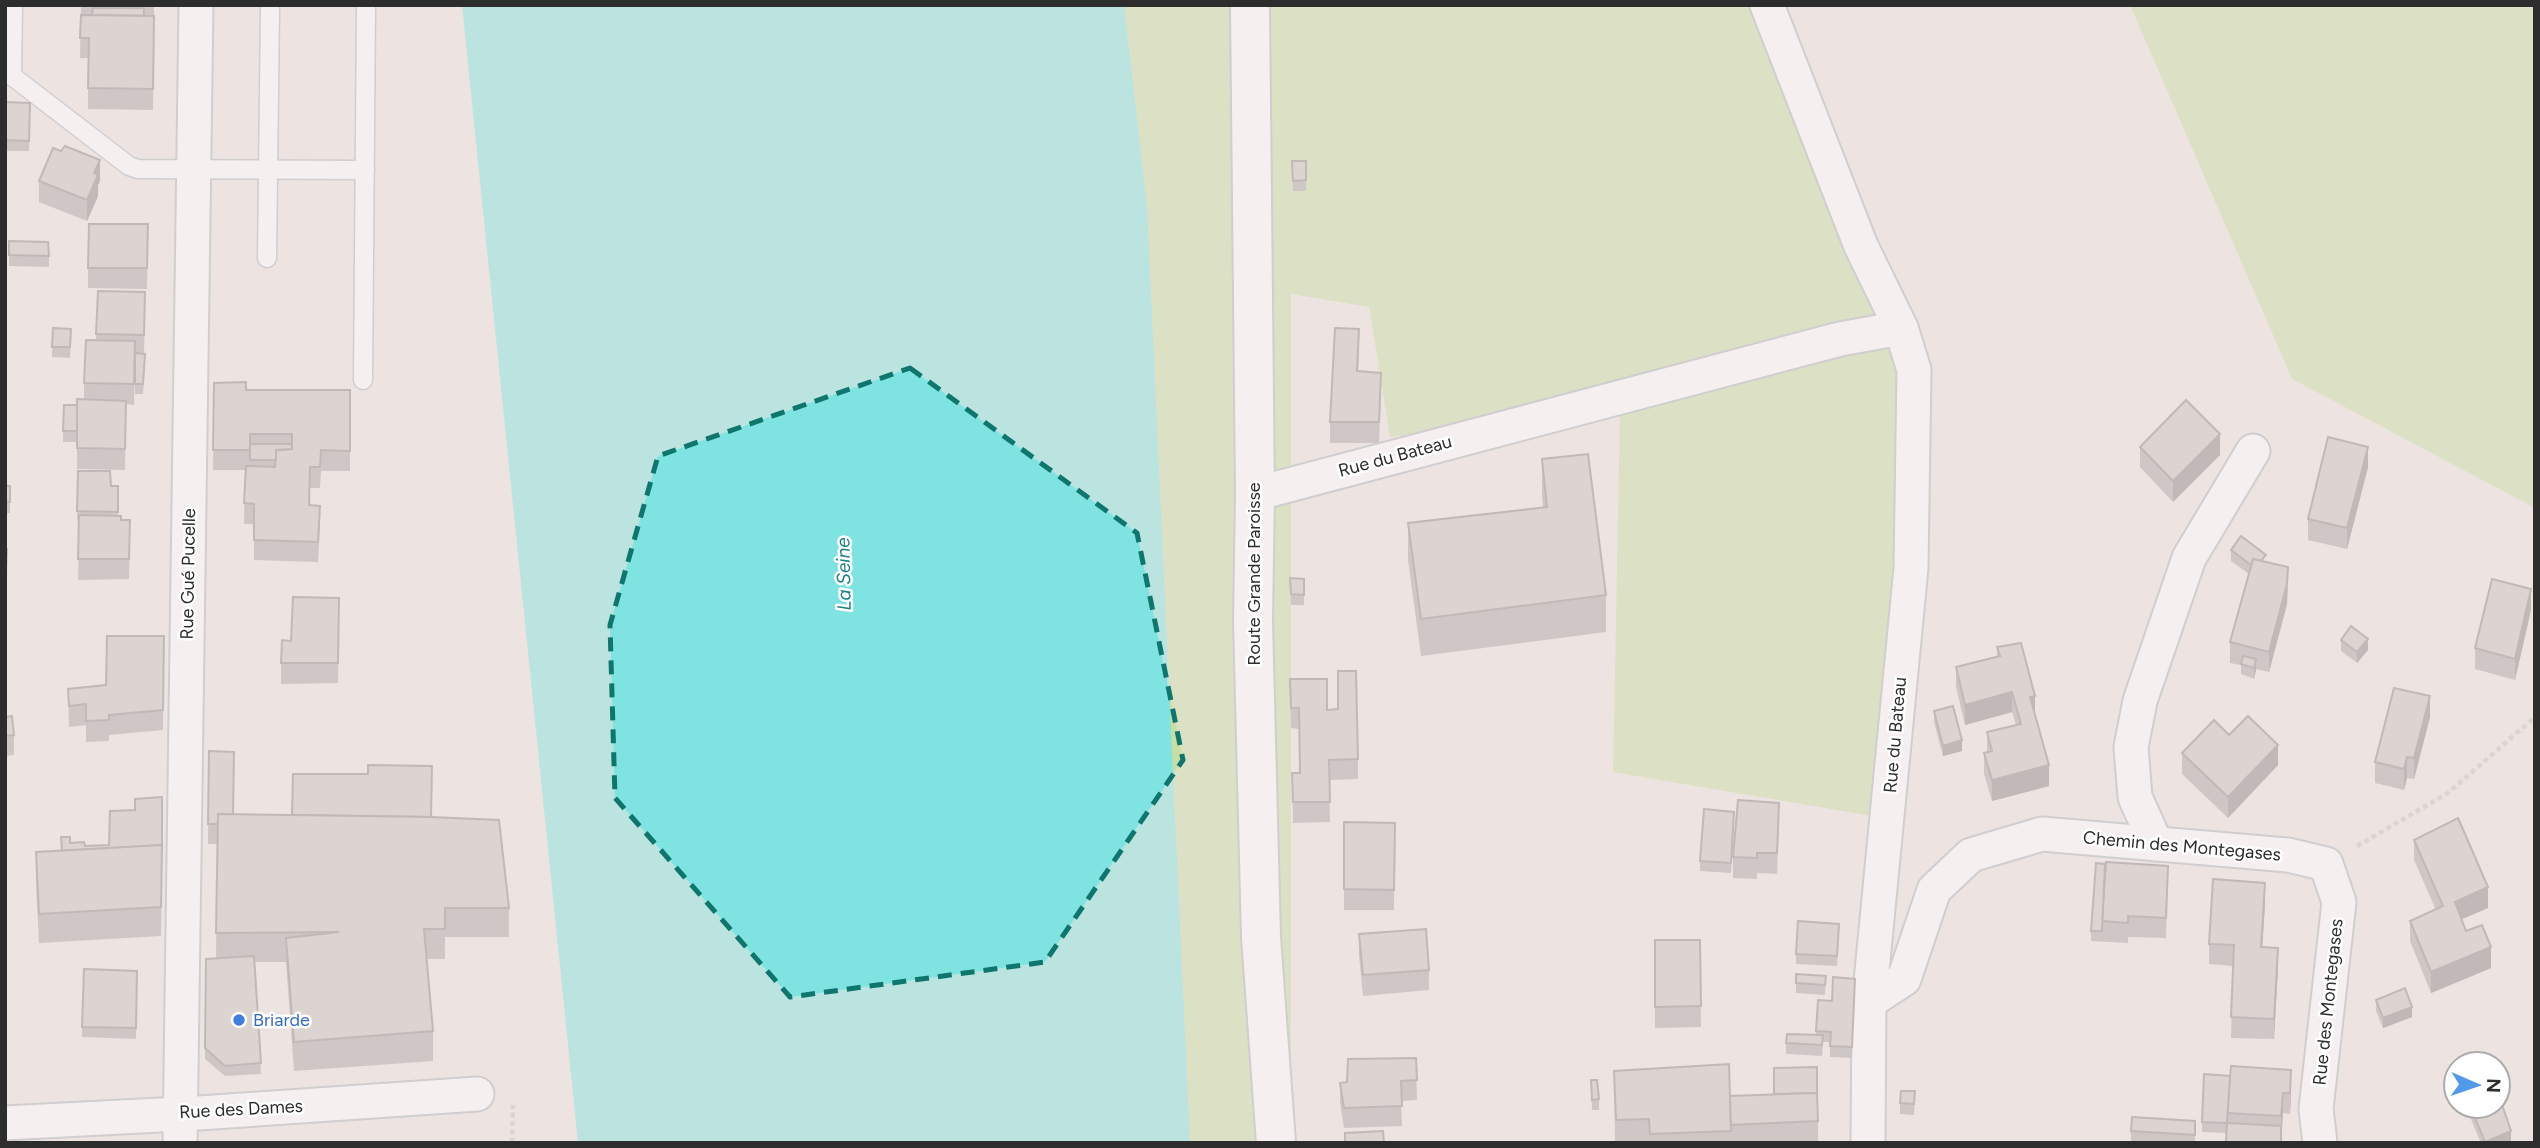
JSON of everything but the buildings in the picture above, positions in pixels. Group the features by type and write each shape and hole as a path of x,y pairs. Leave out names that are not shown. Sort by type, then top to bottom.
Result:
{"main road":[{"name":"Route Grande Paroisse","path":"1250,5 1255,494 1253,621 1261,937 1276,1143"}],"street":[{"name":"Rue Gué Pucelle","path":"180,1128 196,5"},
{"name":"Rue du Bateau","path":"1767,5 1861,246 1901,328 1914,370 1910,568 1869,1002 1868,1143"},
{"name":"Rue du Bateau","path":"1255,494 1840,339 1901,328"},
{"path":"2156,844 2135,797 2131,747 2140,701 2189,558 2253,451"},
{"name":"Chemin des Montegases","path":"1869,1002 1904,979 1934,890 1971,855 2042,834 2288,855 2326,864"},
{"name":"Rue des Montegases","path":"2320,1143 2316,1109 2339,902 2326,864"},
{"name":"Rue des Dames","path":"5,1123 180,1128 199,1113 477,1094"}],"lane":[{"path":"13,5 12,76 129,166 138,169 193,170 365,170"},
{"path":"363,380 366,7"},
{"path":"267,258 271,9"}],"path":[{"path":"2326,864 2448,793 2535,718"}],"highlighted area":[{"path":"910,368 1137,533 1183,760 1045,962 790,997 615,798 610,625 658,456"}],"green space":[{"path":"1106,5 1776,5 1908,326 1889,819 1613,772 1620,409 1390,437 1369,307 1291,294 1291,1143 1173,1143"},
{"path":"2130,5 2535,5 2535,508 2292,379"}],"water":[{"name":"La Seine","path":"462,5 1124,5 1147,207 1190,1143 578,1143"}],"place":[{"name":"Briarde","path":"239,1020"}]}
